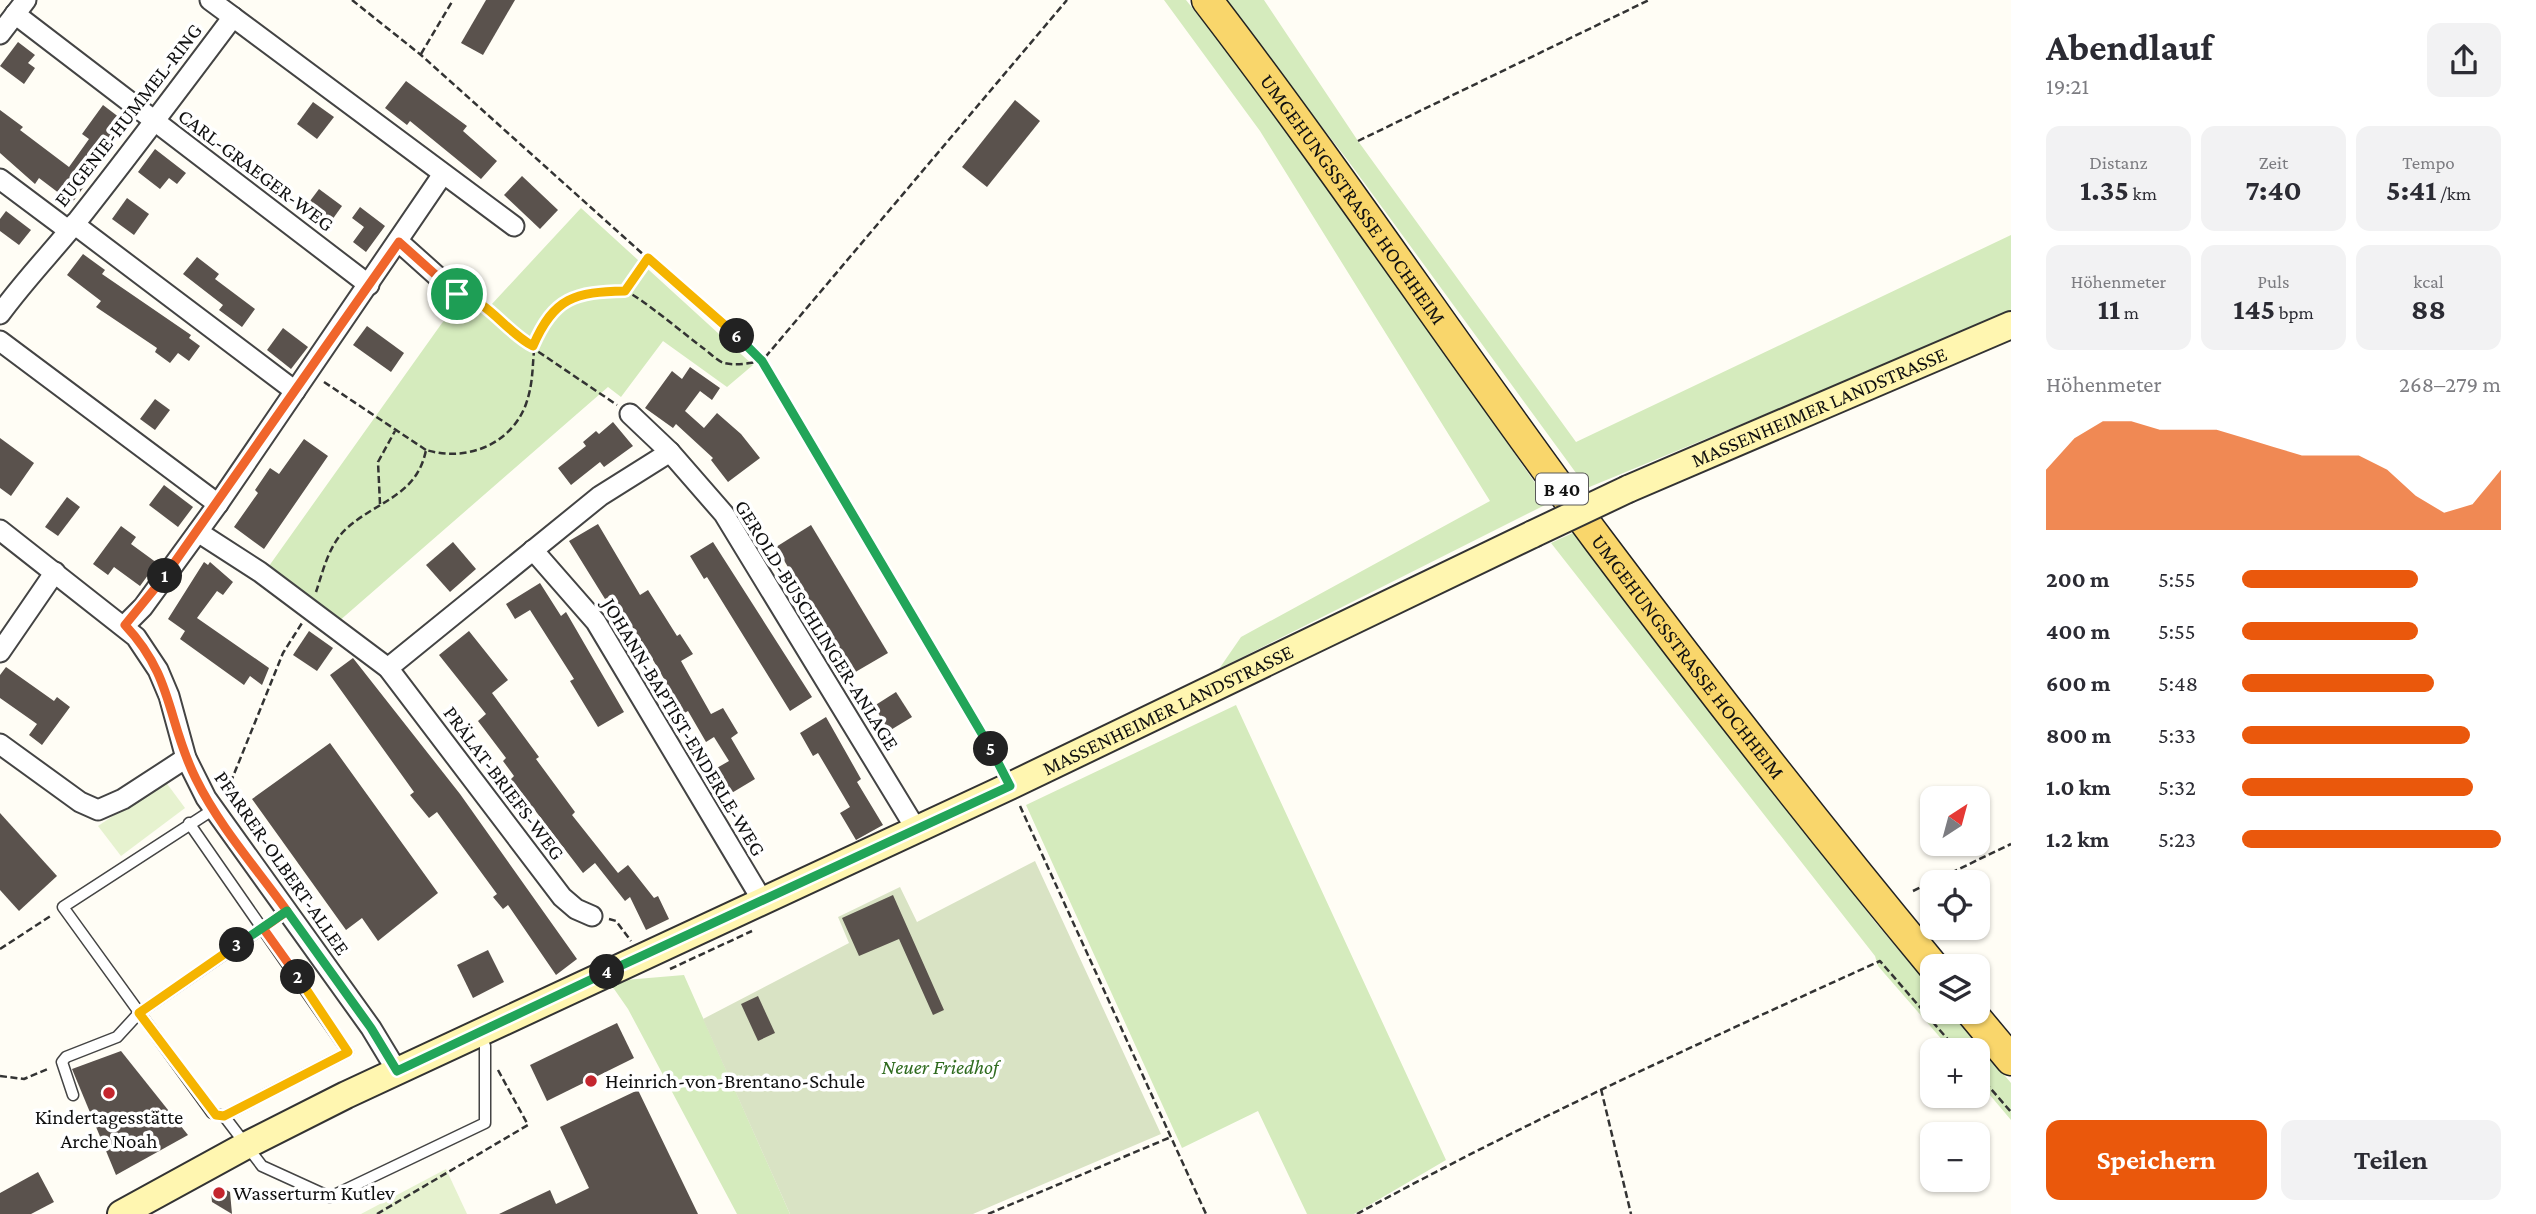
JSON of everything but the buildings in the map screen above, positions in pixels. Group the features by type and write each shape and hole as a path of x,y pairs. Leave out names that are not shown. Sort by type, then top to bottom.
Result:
{"main road":[{"name":"UMGEHUNGSSTRASSE HOCHHEIM","path":"1207,0 1291,111 1598,540 1826,837 1923,954"},
{"path":"1980,1024 2011,1060"}],"street":[{"path":"211,0 233,17"},
{"path":"0,34 21,7"},
{"name":"CARL-GRAEGER-WEG","path":"21,7 156,121 369,285"},
{"name":"EUGENIE-HUMMEL-RING","path":"0,314 28,275 71,227 156,121 233,17 514,226"},
{"path":"125,625 143,607 218,504 443,174"},
{"path":"0,178 295,391"},
{"path":"399,242 457,294"},
{"name":"MASSENHEIMER LANDSTRASSE","path":"121,1214 245,1146 397,1071 1010,786 1533,534 1629,489 2011,325"},
{"path":"0,341 218,504"},
{"name":"GEROLD-BUSCHLINGER-ANLAGE","path":"630,415 670,452 724,514 916,829"},
{"path":"198,532 311,610 388,668 600,496 670,452"},
{"name":"PFARRER-OLBERT-ALLEE","path":"0,530 125,625 158,670 169,696 186,758 218,800 287,911 371,1028 397,1071"},
{"name":"JOHANN-BAPTIST-ENDERLE-WEG","path":"533,550 596,622 762,900"},
{"path":"0,652 55,572"},
{"name":"PRÄLAT-BRIEFS-WEG","path":"388,668 562,897 576,909 592,916"},
{"path":"0,744 80,803 98,810 123,799 186,758"}],"lane":[{"path":"218,800 63,907 212,1113 224,1116 262,1166 330,1197 485,1123 485,1045 479,1032"},
{"path":"189,822 348,1052 224,1116"},
{"path":"73,1095 62,1062 66,1057 117,1037 139,1013 287,911"}],"path":[{"path":"352,0 421,55 762,361 977,722 1010,786 1206,1214"},
{"path":"421,55 453,0"},
{"path":"310,372 426,450 457,455 474,452 503,437 513,427 526,403 533,346 551,313 576,295 625,291 723,362 762,361 1067,0"},
{"path":"1359,141 1649,0"},
{"path":"625,291 648,258"},
{"path":"457,294 469,296 521,340 630,415"},
{"path":"380,504 378,462 396,430"},
{"path":"218,800 230,784 283,653 311,610 327,557 345,529 380,504 394,499 413,479 424,463 426,450"},
{"path":"972,725 977,722"},
{"path":"1913,891 2011,844"},
{"path":"0,949 63,907"},
{"path":"592,916 616,921 636,948"},
{"path":"1357,1214 1450,1163 1880,961 1947,1038"},
{"path":"0,1076 24,1079 62,1062"},
{"path":"1990,1088 2011,1112"},
{"path":"1601,1090 1631,1214"},
{"path":"988,1214 1171,1137"}],"green space":[{"path":"1164,0 1186,0 1285,124 1549,503 1219,669 1241,637 1490,501 1260,131"},
{"path":"1224,0 1264,0 1358,141 1576,442 2011,235 2011,313 1587,488 1349,162"},
{"path":"581,208 753,365 727,387 663,341 621,397 608,387 338,622 269,566 442,323 473,291 491,305"},
{"path":"1579,530 1875,922 1920,975 1920,1014 1878,966 1875,956 1551,543"},
{"path":"1236,705 1446,1160 1354,1214 1307,1214 1258,1111 1182,1148 1026,805"},
{"path":"165,781 185,808 121,856 98,826"},
{"name":"Neuer Friedhof","path":"1035,861 1161,1134 973,1214 790,1214 703,1019 849,943 838,917 900,887 917,922"},
{"path":"684,975 790,1214 737,1214 628,1009 612,986 625,980"},
{"path":"1928,1024 1961,1024 1973,1038 1941,1038"},
{"path":"1990,1058 2011,1083 2011,1120 1990,1095"},
{"path":"446,1169 467,1214 361,1214"}],"place":[{"name":"Heinrich-von-Brentano-Schule","path":"591,1081"},
{"name":"Kindertagesstätte Arche Noah","path":"109,1093"},
{"name":"Wasserturm Kutlev","path":"219,1193"}],"route":[{"path":"457,294 399,242 198,532 143,607 125,625 158,670 169,696 186,758 206,798 287,911 263,928 348,1052 224,1116 216,1115 139,1013 287,911 371,1028 397,1071 1010,786 975,718 902,602 774,386 762,361 747,344 648,258 625,291 591,292 565,301 542,325 533,346 521,340 469,296 457,294"}]}
